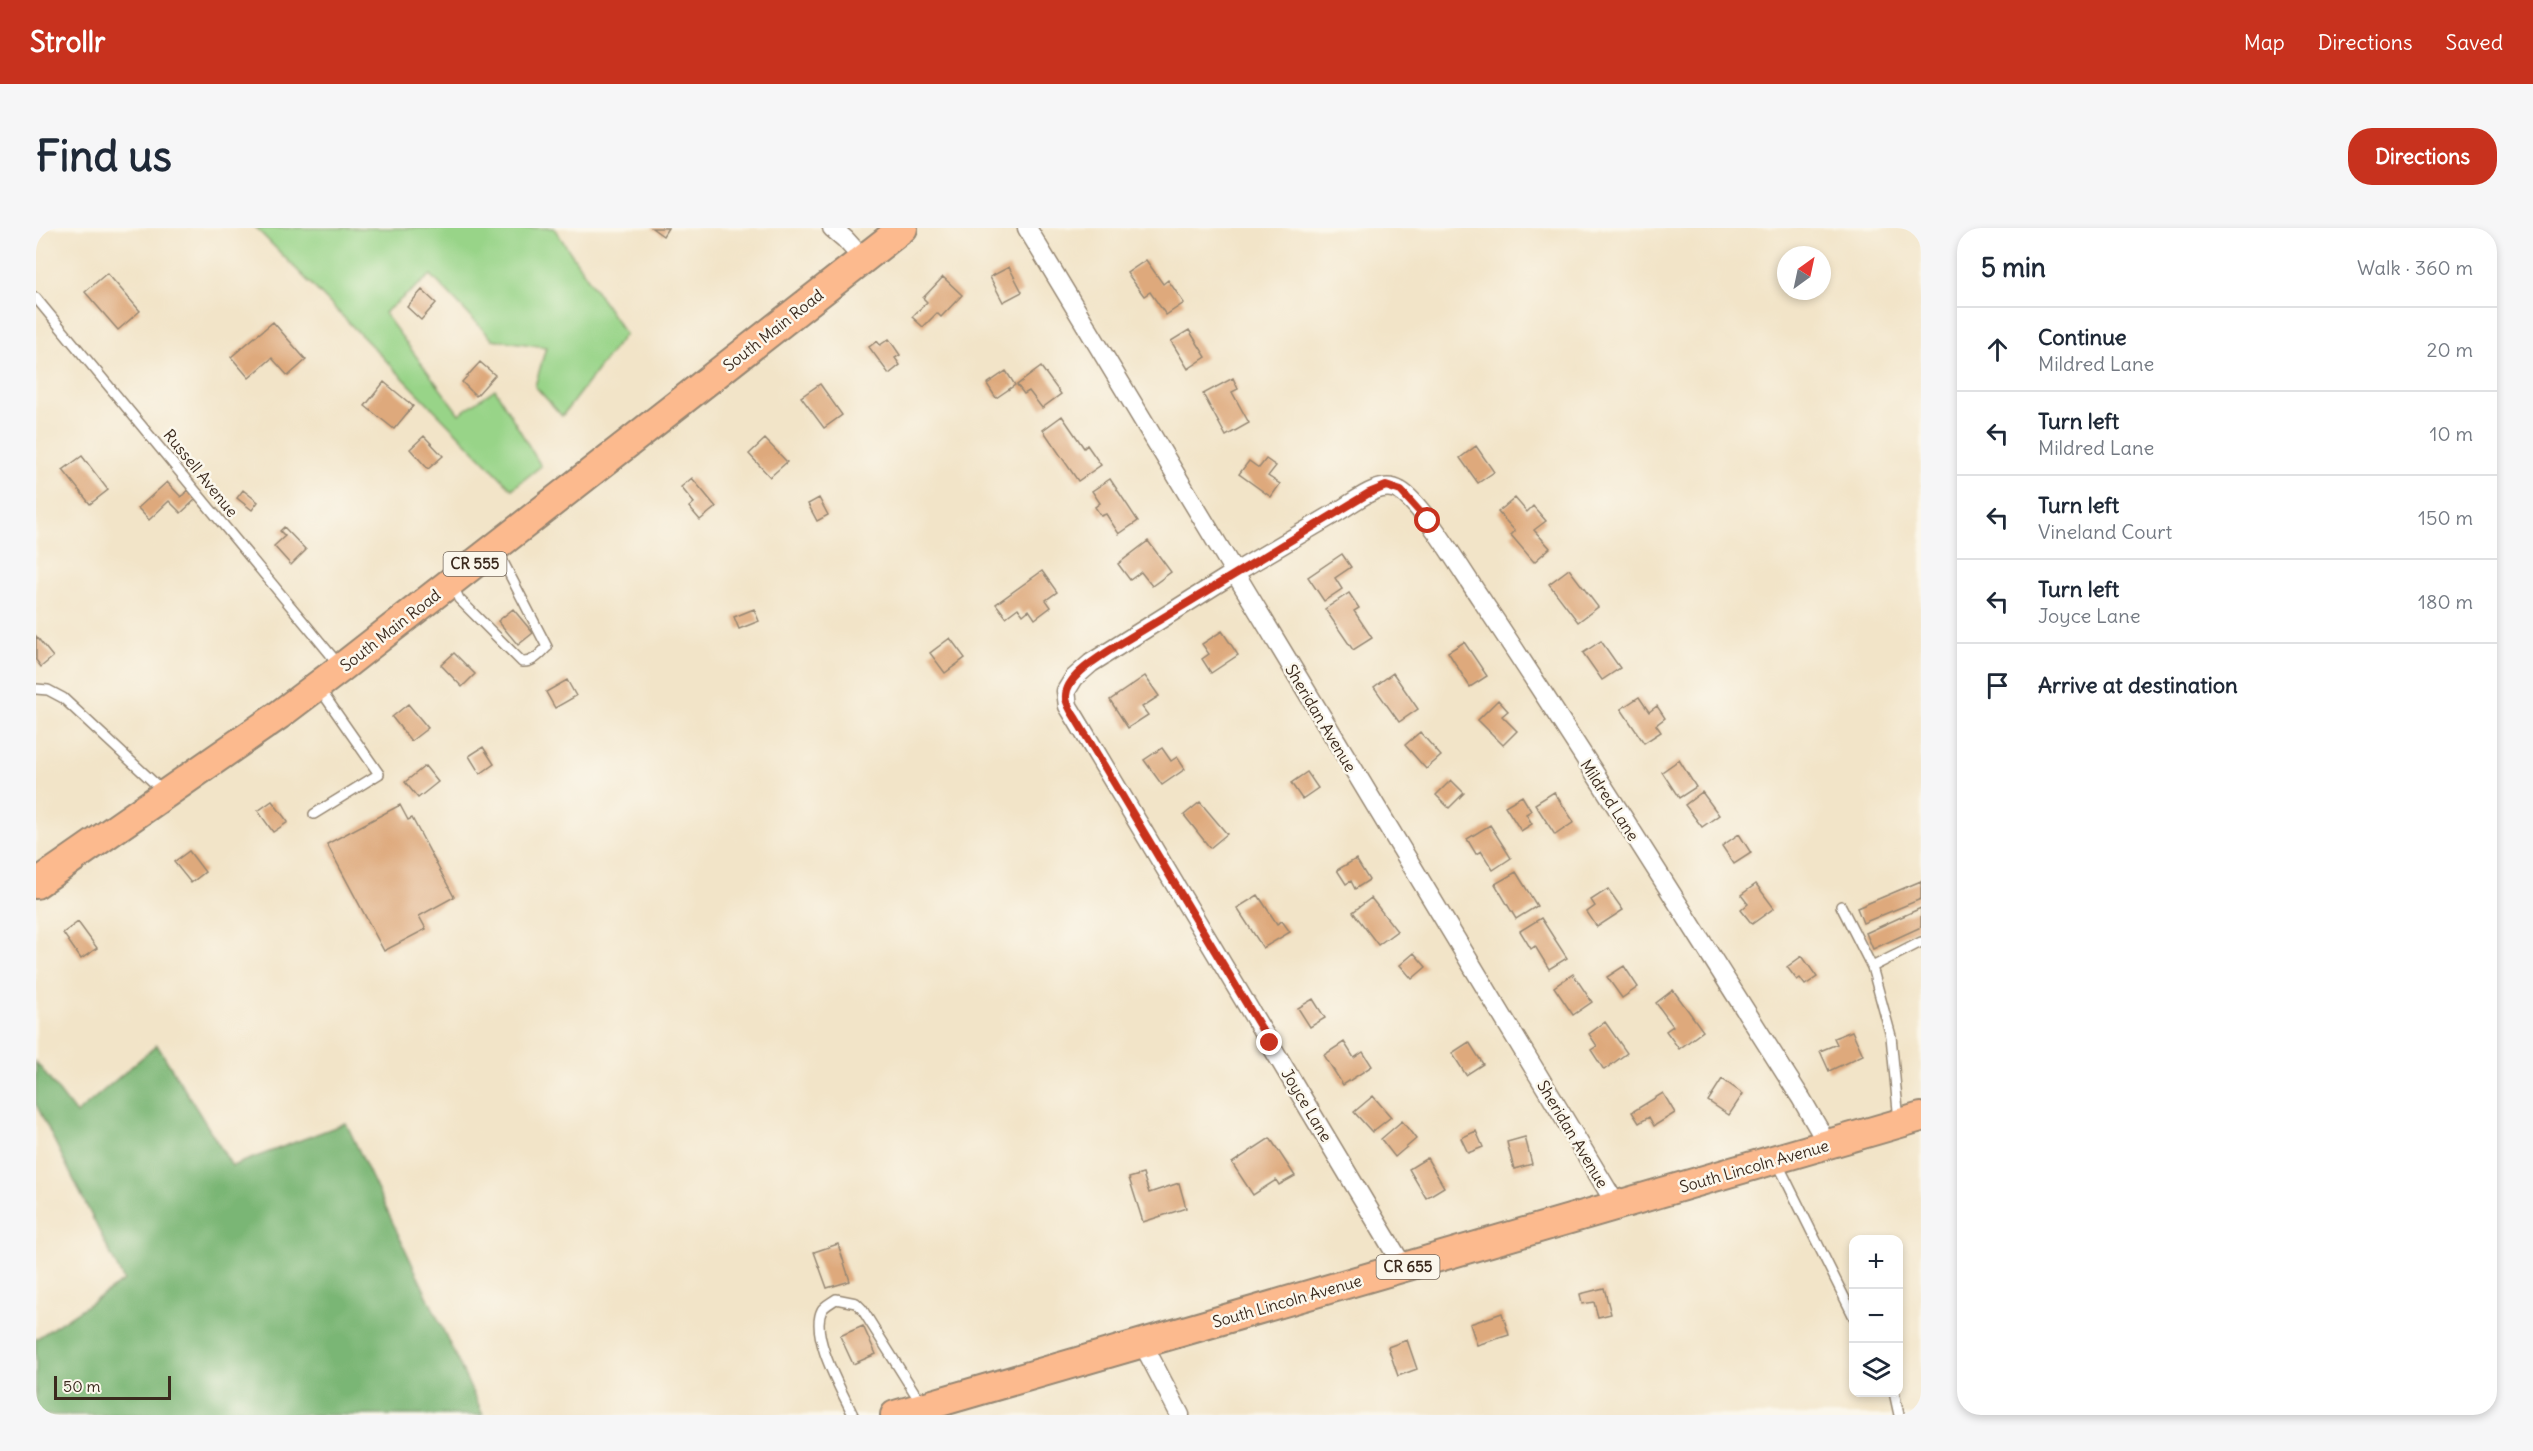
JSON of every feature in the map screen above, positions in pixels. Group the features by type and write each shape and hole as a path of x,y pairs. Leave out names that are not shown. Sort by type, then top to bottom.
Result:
{"main road":[{"name":"South Main Road","path":"36,884 318,686 903,228"},
{"name":"South Lincoln Avenue","path":"895,1415 1910,1120"}],"street":[{"path":"832,228 864,260"},
{"name":"Sheridan Avenue","path":"1027,228 1617,1206"},
{"name":"Mildred Lane","path":"1234,573 1369,493 1386,486 1401,491 1428,521 1495,621 1788,1078 1828,1145"},
{"name":"Joyce Lane","path":"1234,573 1091,663 1068,685 1066,692 1068,706 1404,1268"},
{"path":"1142,1342 1180,1415"}],"lane":[{"name":"Russell Avenue","path":"36,298 341,668"},
{"path":"451,583 459,600 522,662 528,663 539,656 547,646 496,548"},
{"path":"314,814 379,774 318,686"},
{"path":"36,689 48,690 63,698 165,794"},
{"path":"1841,906 1872,967 1891,1036 1910,1120"},
{"path":"1872,967 1921,942"},
{"path":"1776,1160 1849,1307"},
{"path":"853,1415 822,1344 818,1325 822,1309 836,1299 856,1303 862,1309 923,1407"},
{"path":"1895,1397 1899,1415"}],"green space":[{"path":"256,228 554,228 625,334 562,416 535,386 546,347 492,339 431,275 384,313 459,414 495,389 541,466 512,489"},
{"path":"157,1045 232,1166 346,1123 483,1415 36,1415 36,1339 124,1281 36,1104 36,1062 76,1114"}],"building":[{"path":"652,228 668,228 663,236"},
{"path":"1146,260 1163,284 1168,280 1184,303 1166,315 1150,292 1144,296 1127,273"},
{"path":"1009,267 1022,292 1003,302 990,277"},
{"path":"107,273 140,311 118,330 85,292"},
{"path":"943,277 962,295 941,317 937,313 923,327 912,317 927,302 923,298"},
{"path":"422,290 436,303 421,320 407,307"},
{"path":"273,322 306,360 288,376 272,358 249,378 231,357"},
{"path":"1189,330 1206,357 1188,369 1171,341"},
{"path":"889,339 900,355 895,358 900,365 889,374 869,347 877,341 880,345"},
{"path":"480,362 495,375 476,396 462,382"},
{"path":"1041,367 1061,394 1042,408 1029,391 1024,394 1017,385"},
{"path":"1006,371 1015,385 996,398 987,384"},
{"path":"1233,378 1238,389 1232,392 1249,423 1226,436 1203,394"},
{"path":"384,382 413,406 394,429 365,406"},
{"path":"820,384 842,415 824,428 801,397"},
{"path":"1062,416 1084,448 1087,445 1101,465 1078,481 1043,430"},
{"path":"424,436 443,456 428,469 410,449"},
{"path":"765,439 787,462 770,477 749,454"},
{"path":"1476,446 1494,472 1478,483 1460,458"},
{"path":"82,456 108,490 90,504 63,470"},
{"path":"1266,459 1276,466 1268,476 1280,484 1271,497 1239,474 1249,461 1259,468"},
{"path":"692,478 716,507 700,520 689,507 694,503 681,487"},
{"path":"1110,479 1138,521 1119,534 1106,514 1101,516 1095,507 1100,503 1092,491"},
{"path":"167,482 181,497 188,490 196,499 181,513 169,501 149,520 138,508"},
{"path":"243,490 258,502 252,510 237,498"},
{"path":"819,498 828,515 817,521 808,504"},
{"path":"1515,498 1527,512 1533,506 1546,521 1534,530 1550,548 1534,562 1511,535 1515,531 1498,512"},
{"path":"284,527 306,550 291,565 274,546 285,536 280,531"},
{"path":"1148,541 1171,572 1152,586 1141,572 1130,580 1118,564"},
{"path":"1342,554 1351,567 1335,578 1342,589 1324,601 1308,577"},
{"path":"1569,569 1598,607 1578,622 1549,584"},
{"path":"1042,571 1057,592 1046,600 1051,607 1035,619 1029,610 1023,615 1018,608 1006,617 996,604"},
{"path":"1349,593 1359,608 1354,611 1372,638 1353,650 1325,609"},
{"path":"513,609 533,633 518,645 498,621"},
{"path":"754,609 759,621 739,629 734,617"},
{"path":"1222,631 1238,655 1211,673 1202,659 1209,654 1202,644"},
{"path":"36,636 53,657 41,667 36,660"},
{"path":"950,638 965,658 945,673 930,653"},
{"path":"1601,641 1620,668 1602,680 1583,653"},
{"path":"1464,642 1487,676 1470,687 1448,652"},
{"path":"454,653 475,674 462,687 441,665"},
{"path":"1393,673 1418,709 1399,722 1374,687"},
{"path":"1145,676 1159,696 1142,707 1148,715 1128,728 1110,700"},
{"path":"567,680 576,696 555,708 546,692"},
{"path":"1639,697 1649,712 1657,706 1665,718 1656,725 1661,732 1644,743 1621,709"},
{"path":"1498,700 1508,711 1502,716 1517,731 1503,745 1478,720"},
{"path":"408,704 428,728 411,741 392,717"},
{"path":"1420,732 1441,756 1426,769 1405,745"},
{"path":"483,747 494,764 480,774 469,756"},
{"path":"1162,748 1171,761 1177,757 1185,769 1162,785 1144,760"},
{"path":"1679,760 1696,787 1679,798 1662,772"},
{"path":"425,766 438,782 418,798 405,782"},
{"path":"1307,772 1318,788 1302,799 1291,783"},
{"path":"1451,780 1464,793 1449,808 1436,795"},
{"path":"1554,792 1574,822 1555,835 1535,804"},
{"path":"1702,792 1719,815 1702,827 1685,805"},
{"path":"1522,796 1531,811 1526,814 1532,824 1521,831 1505,806"},
{"path":"272,801 288,822 273,832 258,811"},
{"path":"1200,802 1227,834 1210,848 1184,815"},
{"path":"400,805 408,820 412,818 454,897 419,916 426,929 384,951 327,844"},
{"path":"1490,825 1511,858 1493,870 1481,851 1476,854 1467,839"},
{"path":"1739,834 1751,853 1734,864 1722,846"},
{"path":"189,851 205,872 191,883 174,862"},
{"path":"1356,859 1369,880 1355,889 1351,881 1346,884 1337,870"},
{"path":"1516,872 1537,906 1516,919 1495,884"},
{"path":"1921,881 1921,899 1863,923 1857,908"},
{"path":"1756,884 1774,908 1752,924 1741,910 1748,904 1741,895"},
{"path":"1608,889 1623,910 1597,927 1587,912 1595,906 1591,900"},
{"path":"1258,895 1277,924 1282,921 1290,932 1263,948 1237,908"},
{"path":"1371,898 1397,931 1378,945 1353,912"},
{"path":"1921,908 1921,927 1873,949 1866,933"},
{"path":"1541,918 1567,958 1549,969 1535,946 1531,949 1520,931"},
{"path":"78,922 97,948 81,959 63,933"},
{"path":"1414,953 1426,967 1412,979 1400,965"},
{"path":"1802,956 1817,977 1805,985 1800,978 1797,980 1787,967"},
{"path":"1624,966 1638,987 1622,998 1607,977"},
{"path":"1573,974 1592,1002 1573,1015 1554,987"},
{"path":"1673,990 1703,1031 1679,1049 1666,1031 1673,1026 1656,1003"},
{"path":"1313,999 1325,1018 1310,1027 1298,1008"},
{"path":"1605,1022 1627,1053 1604,1070 1591,1050 1597,1046 1589,1034"},
{"path":"1852,1031 1863,1055 1829,1071 1820,1051 1837,1044 1834,1038"},
{"path":"1344,1042 1354,1058 1363,1052 1372,1066 1343,1085 1324,1055"},
{"path":"1469,1042 1483,1064 1466,1075 1452,1053"},
{"path":"1722,1079 1743,1094 1729,1115 1708,1101"},
{"path":"1663,1093 1675,1113 1654,1126 1649,1117 1639,1123 1632,1112"},
{"path":"1373,1096 1391,1117 1372,1132 1354,1112"},
{"path":"1402,1121 1416,1139 1395,1157 1381,1139"},
{"path":"1476,1131 1483,1147 1468,1153 1461,1138"},
{"path":"1525,1137 1532,1164 1514,1169 1507,1142"},
{"path":"1270,1138 1295,1176 1279,1185 1276,1180 1253,1195 1232,1163"},
{"path":"1427,1158 1444,1187 1426,1198 1409,1169"},
{"path":"1143,1174 1149,1193 1179,1183 1186,1208 1143,1222 1129,1178"},
{"path":"838,1244 850,1281 827,1288 814,1252"},
{"path":"1604,1288 1611,1314 1598,1317 1594,1302 1582,1304 1580,1294"},
{"path":"1502,1313 1509,1335 1477,1345 1470,1324"},
{"path":"863,1326 876,1354 853,1364 840,1336"},
{"path":"1407,1340 1417,1369 1398,1376 1388,1347"}],"route":[{"path":"1270,1043 1068,706 1066,691 1074,678 1091,663 1118,645 1369,493 1386,486 1401,491 1428,521"}]}
